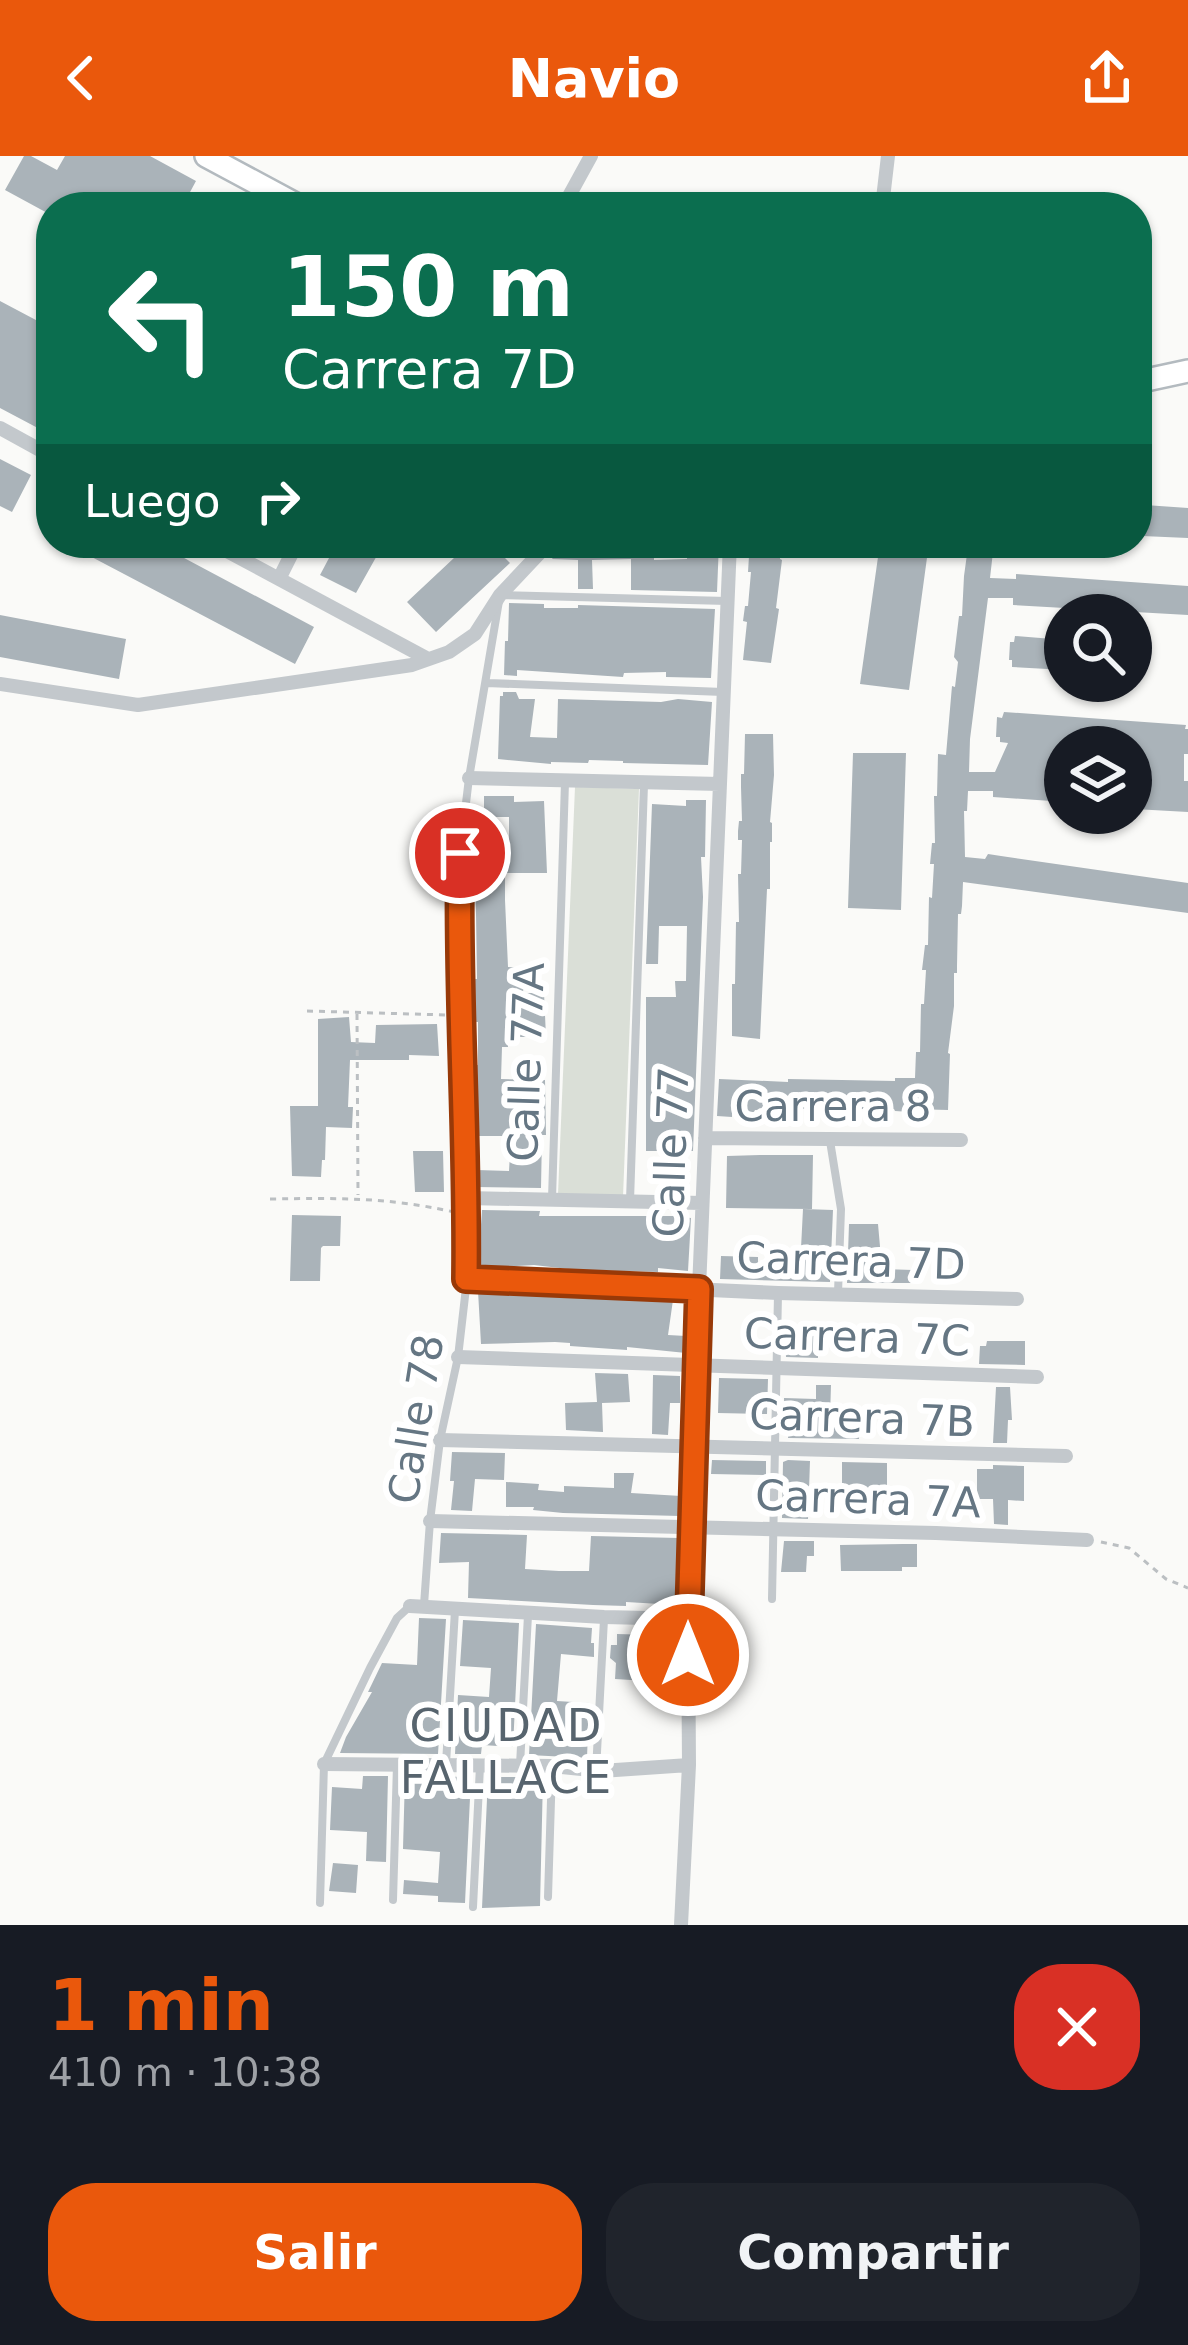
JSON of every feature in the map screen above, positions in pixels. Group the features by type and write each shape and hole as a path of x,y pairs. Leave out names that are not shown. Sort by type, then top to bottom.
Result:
{"main road":[{"path":"206,156 273,192"},
{"path":"1152,379 1188,371"}],"street":[{"path":"571,192 591,156"},
{"path":"883,192 887,156"},
{"path":"0,428 36,448"},
{"path":"240,558 428,659"},
{"path":"278,579 289,558"},
{"path":"0,685 138,705 412,665 449,652 475,634 500,595 535,558"},
{"name":"Calle 77","path":"681,1925 702,1203 729,558"},
{"path":"469,778 720,784"},
{"name":"Carrera 8","path":"705,1138 961,1140"},
{"path":"467,1198 702,1203"},
{"name":"Carrera 7D","path":"466,1279 1017,1299"},
{"name":"Carrera 7C","path":"458,1357 1037,1377"},
{"name":"Carrera 7B","path":"440,1440 1066,1456"},
{"name":"Carrera 7A","path":"430,1522 1087,1540"},
{"path":"417,1606 688,1618"},
{"path":"324,1764 520,1765 596,1771 689,1765"}],"lane":[{"path":"500,595 727,601"},
{"name":"Calle 78","path":"417,1606 440,1440 458,1357 466,1279 460,853 500,595"},
{"path":"487,683 723,692"},
{"name":"Calle 77A","path":"552,1202 565,780"},
{"path":"630,1202 644,782"},
{"path":"830,1139 841,1209 838,1294"},
{"path":"772,1598 778,1293"},
{"path":"320,1903 324,1764 397,1618 417,1606"},
{"path":"446,1764 455,1610"},
{"path":"520,1765 529,1613"},
{"path":"596,1771 604,1617"},
{"path":"393,1900 397,1763"},
{"path":"473,1907 480,1765"},
{"path":"548,1897 552,1766"}],"path":[{"path":"307,1011 461,1014"},
{"path":"357,1014 358,1197"},
{"path":"269,1199 358,1197 467,1215"},
{"path":"1087,1540 1129,1548 1166,1579 1188,1588"}],"shaded area":[{"path":"575,787 639,789 623,1197 558,1194"}],"building":[{"path":"24,156 57,170 65,156 150,156 196,181 190,192 36,192 36,207 5,190"},
{"path":"0,301 36,320 36,427 0,408"},
{"path":"0,459 31,475 12,512 0,506"},
{"path":"1152,505 1188,508 1188,538 1152,536"},
{"path":"94,558 184,558 314,627 295,664"},
{"path":"329,558 376,558 356,593 320,575"},
{"path":"454,558 505,558 510,563 436,632 407,602"},
{"path":"718,558 717,592 631,590 631,559 592,560 593,589 578,589 578,560 552,559"},
{"path":"749,558 782,560 771,663 743,660"},
{"path":"878,558 927,558 909,690 860,684"},
{"path":"966,558 992,558 990,578 1016,579 1016,574 1188,586 1188,615 1152,613 1152,594 1044,594 1044,607 1013,605 1013,598 988,598 969,772 995,772 1008,743 996,737 997,717 1002,718 1004,712 1186,725 1188,812 1152,810 1152,726 1044,726 1044,801 968,791 964,811 965,857 985,859 988,854 1188,883 1188,913 963,882 948,1053 948,1110 755,1110 717,1116 719,1079 915,1078 932,898 938,754 946,755"},
{"path":"509,603 544,604 544,608 715,609 711,678 666,677 666,672 624,673 623,677 517,670 517,676 504,675"},
{"path":"0,615 126,639 119,679 0,657"},
{"path":"1015,636 1044,638 1044,669 1012,667 1010,642"},
{"path":"503,692 535,699 530,737 557,738 558,699 712,702 708,765 498,759"},
{"path":"745,734 773,734 770,889 760,1039 732,1036"},
{"path":"853,753 906,753 901,910 848,908"},
{"path":"484,796 544,801 547,873 505,873 505,900 508,967 525,968 523,993 544,993 546,1037 508,1037 508,1047 502,1047 501,1079 545,1080 541,1188 476,1187 477,1170 509,1171 511,1136 473,1136 472,1065 478,1065 478,1022 473,1022 475,850 509,850 509,817 484,817"},
{"path":"686,800 706,800 693,1151 646,1151 646,997 676,997 675,981 686,981 687,926 659,926 658,964 646,964 652,804 686,806"},
{"path":"349,1017 351,1042 375,1043 376,1025 437,1024 439,1056 350,1060 352,1128 326,1127 321,1177 292,1176 290,1106 318,1106 318,1019"},
{"path":"413,1151 443,1151 444,1192 415,1192"},
{"path":"813,1155 812,1209 726,1208 727,1156"},
{"path":"803,1209 833,1210 830,1282 720,1279 721,1256 758,1257 758,1262 766,1261 765,1267 800,1268"},
{"path":"482,1210 540,1211 539,1216 691,1218 688,1271 534,1265 478,1268"},
{"path":"292,1215 341,1216 340,1246 321,1248 320,1281 290,1281"},
{"path":"849,1224 878,1224 882,1269 913,1270 913,1283 847,1283"},
{"path":"478,1291 673,1300 668,1335 686,1336 686,1353 555,1342 481,1344"},
{"path":"785,1332 817,1333 818,1358 786,1357"},
{"path":"987,1341 1025,1341 1025,1365 979,1364 980,1346"},
{"path":"595,1373 628,1374 630,1402 602,1403 603,1432 566,1430 565,1403 597,1402"},
{"path":"653,1375 680,1376 680,1403 670,1403 668,1435 652,1434"},
{"path":"719,1378 768,1379 767,1414 718,1413"},
{"path":"816,1385 831,1385 830,1418 860,1418 859,1439 788,1438 784,1398 816,1399"},
{"path":"996,1387 1010,1387 1012,1420 1008,1420 1007,1443 993,1443"},
{"path":"452,1452 505,1453 504,1480 475,1479 472,1511 451,1510"},
{"path":"712,1460 766,1461 766,1475 711,1474"},
{"path":"810,1461 808,1519 782,1518 783,1462"},
{"path":"842,1462 887,1463 887,1491 842,1489"},
{"path":"993,1465 1024,1466 1024,1501 1008,1500 1008,1525 994,1524 993,1499 977,1499 977,1469 993,1469"},
{"path":"614,1473 634,1473 631,1493 681,1496 680,1516 506,1507 506,1482 539,1484 538,1490 564,1492 564,1486 614,1488"},
{"path":"441,1533 527,1535 525,1569 559,1571 589,1571 591,1536 679,1538 677,1605 468,1598 469,1562 439,1563"},
{"path":"784,1541 814,1541 814,1556 807,1556 806,1572 781,1572"},
{"path":"917,1544 917,1567 841,1571 840,1545"},
{"path":"419,1618 446,1619 438,1754 340,1753 382,1663 417,1665"},
{"path":"463,1620 519,1623 513,1747 482,1745 481,1754 455,1754 458,1695 489,1697 491,1668 460,1666"},
{"path":"536,1624 592,1628 594,1657 561,1654 557,1701 589,1703 587,1758 529,1755"},
{"path":"617,1634 677,1634 677,1684 615,1679 616,1663 610,1658"},
{"path":"363,1776 388,1776 386,1862 366,1861 367,1832 330,1830 332,1787 362,1789"},
{"path":"405,1776 471,1777 465,1903 403,1894 404,1880 438,1883 440,1852 403,1849"},
{"path":"488,1777 543,1777 540,1906 482,1908"},
{"path":"333,1863 358,1865 356,1893 329,1891"}],"district":[{"name":"CIUDAD FALLACE","path":"507,1751"}],"route":[{"path":"460,853 466,1279 699,1289 688,1655"}]}
